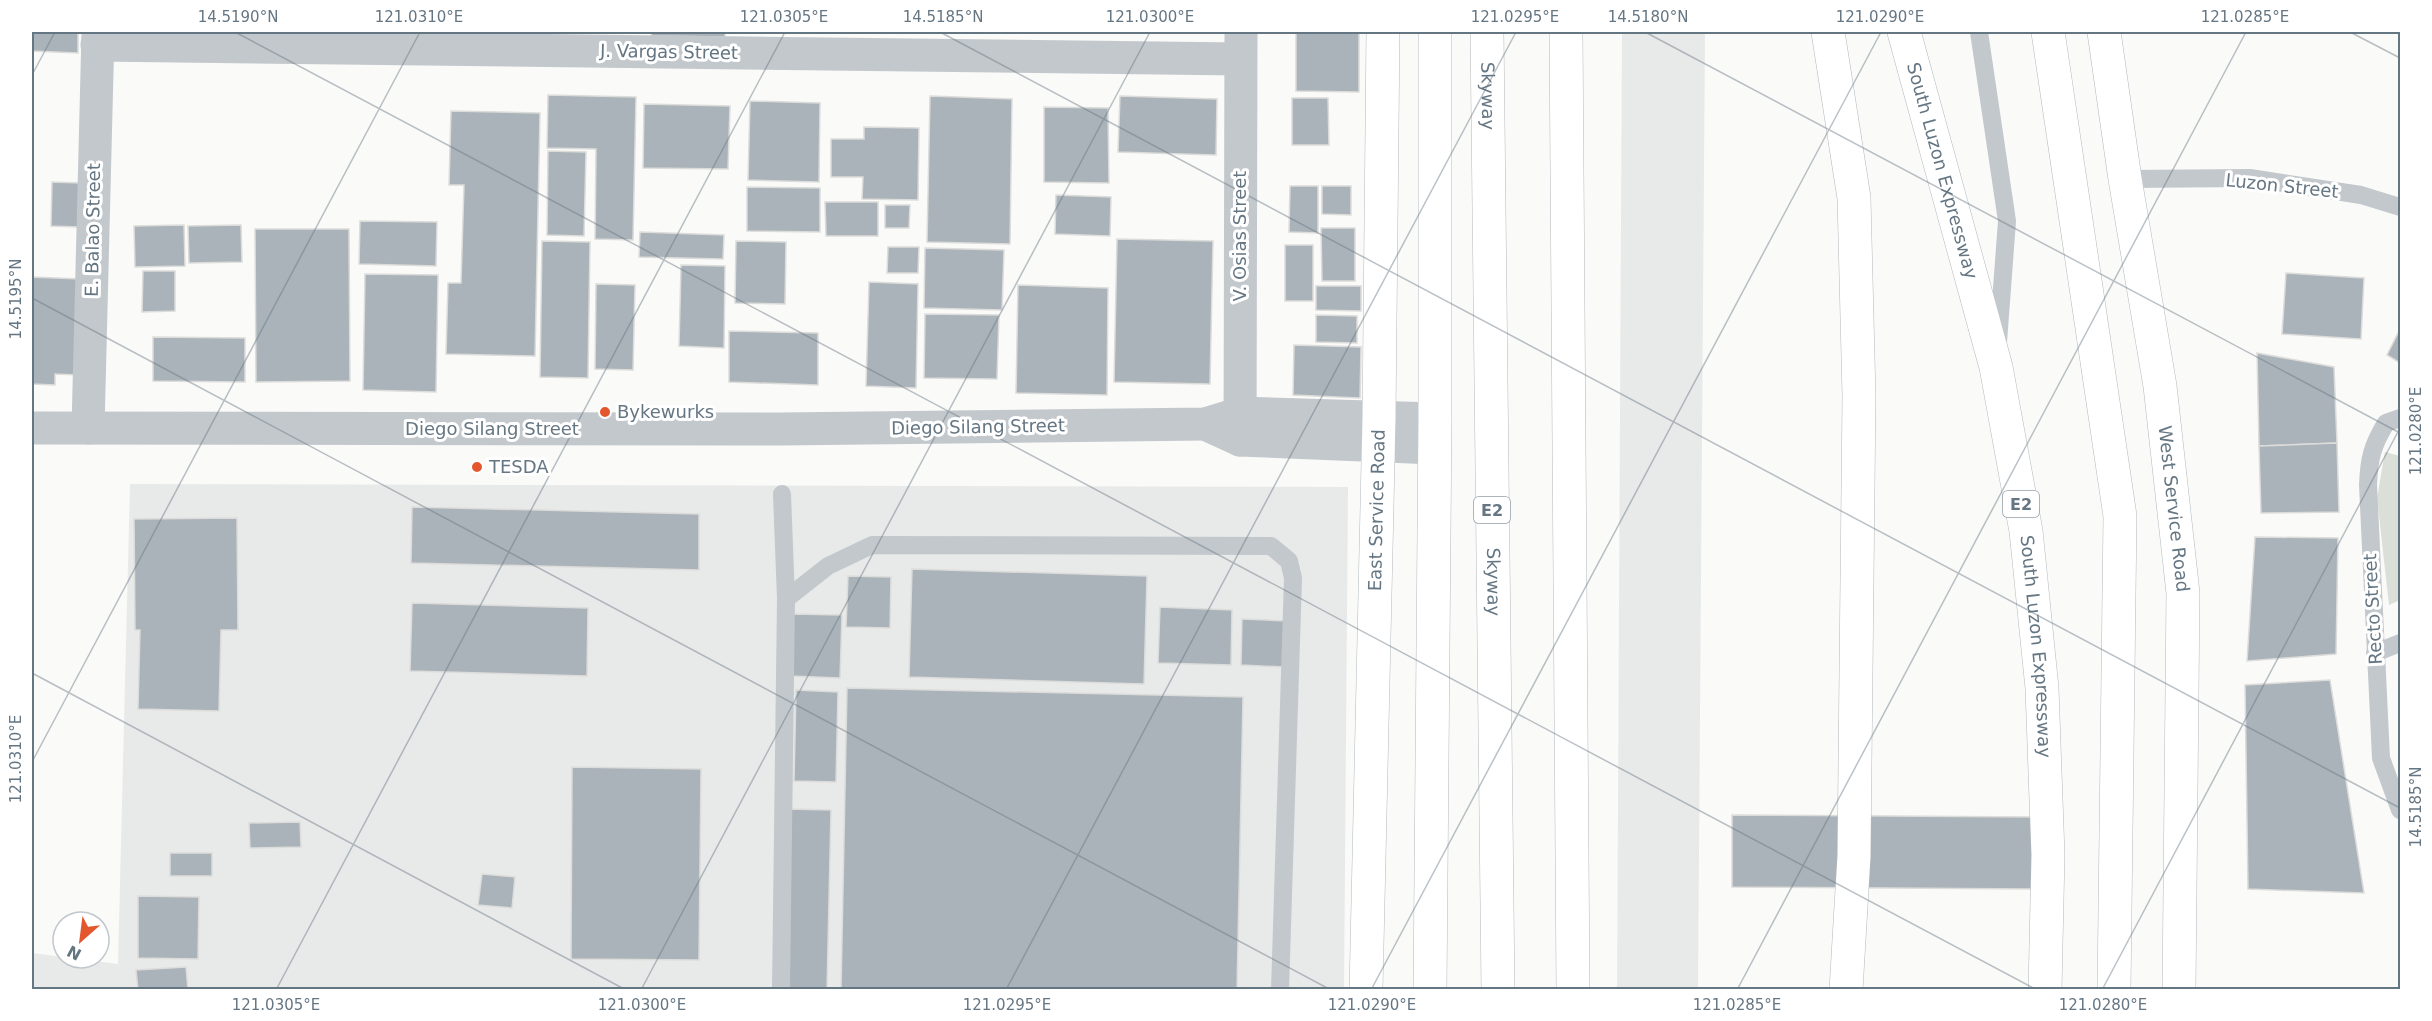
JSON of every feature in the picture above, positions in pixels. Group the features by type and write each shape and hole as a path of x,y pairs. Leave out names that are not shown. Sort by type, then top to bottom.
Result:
{"main road":[{"name":"East Service Road","path":"1365,990 1378,433 1383,32"},
{"path":"1430,990 1435,434 1435,32"},
{"name":"Skyway","path":"1487,32 1498,990"},
{"path":"1566,32 1573,990"},
{"path":"1828,32 1854,198 1859,396 1854,856 1846,990"},
{"name":"South Luzon Expressway","path":"1904,32 1996,367 2026,531 2042,688 2048,855 2045,990"},
{"path":"2048,32 2120,516 2114,990"},
{"name":"West Service Road","path":"2104,32 2125,179 2160,386 2182,593 2179,990"}],"street":[{"name":"J. Vargas Street","path":"98,38 1241,45"},
{"name":"E. Balao Street","path":"88,428 98,38"},
{"name":"V. Osias Street","path":"1240,426 1241,45"},
{"name":"Diego Silang Street","path":"32,428 781,429 1205,424 1435,434"}],"lane":[{"path":"1979,32 2007,221 1996,367"},
{"name":"Luzon Street","path":"2125,179 2250,178 2361,195 2400,207"},
{"name":"Recto Street","path":"2399,804 2381,758 2369,467 2372,449 2386,423 2400,418"},
{"path":"781,990 786,599 782,494"},
{"path":"786,599 828,566 872,545 1271,546 1289,561 1293,578 1280,990"},
{"path":"2375,653 2400,643"}],"shaded area":[{"path":"1622,32 1705,32 1698,989 1617,989"},
{"path":"2385,452 2400,456 2400,600 2389,605 2377,498"},
{"path":"130,484 1348,487 1344,989 32,990 32,953 51,955 51,970 111,970 111,963 118,964"}],"building":[{"path":"32,32 78,32 78,53 32,51"},
{"path":"652,32 725,32 725,37 651,36"},
{"path":"1296,32 1359,32 1359,92 1296,91"},
{"path":"548,95 636,97 633,240 595,239 596,149 547,148"},
{"path":"930,96 1012,99 1010,244 927,242"},
{"path":"1120,96 1217,99 1216,155 1118,152"},
{"path":"1292,98 1328,98 1329,145 1292,145"},
{"path":"750,101 820,103 819,182 748,180"},
{"path":"644,104 730,106 728,169 643,168"},
{"path":"1044,107 1108,108 1109,183 1044,182"},
{"path":"451,111 540,113 535,356 446,354 448,283 461,283 464,185 449,185"},
{"path":"864,127 919,128 918,200 862,199 863,177 831,177 831,139 864,139"},
{"path":"548,151 586,152 584,236 547,235"},
{"path":"52,182 80,183 79,227 51,226"},
{"path":"1290,186 1318,186 1318,233 1289,232"},
{"path":"1322,186 1351,186 1351,215 1322,214"},
{"path":"747,187 820,188 820,232 747,231"},
{"path":"1056,195 1111,197 1110,236 1055,234"},
{"path":"825,202 878,202 878,236 826,236"},
{"path":"885,205 910,205 909,228 885,228"},
{"path":"360,221 437,222 436,266 359,264"},
{"path":"184,225 185,266 135,267 134,226"},
{"path":"241,225 242,262 189,263 188,226"},
{"path":"1321,228 1355,228 1355,281 1322,281"},
{"path":"255,229 349,229 350,381 256,382"},
{"path":"640,232 724,235 723,259 639,257"},
{"path":"1117,239 1213,241 1210,384 1114,382"},
{"path":"542,241 590,242 588,378 540,377"},
{"path":"736,241 786,242 785,304 735,303"},
{"path":"1285,245 1313,245 1313,301 1285,301"},
{"path":"888,247 919,247 918,273 887,273"},
{"path":"925,248 1004,250 1002,310 924,308"},
{"path":"681,265 725,266 724,348 679,346"},
{"path":"143,271 175,271 175,311 142,312"},
{"path":"2286,273 2364,278 2361,339 2282,334"},
{"path":"365,274 438,275 436,392 363,390"},
{"path":"32,277 81,279 79,375 55,374 55,385 32,384"},
{"path":"869,282 918,284 916,388 866,386"},
{"path":"596,284 635,285 633,370 595,369"},
{"path":"1018,285 1108,288 1107,395 1016,393"},
{"path":"1316,286 1361,286 1361,311 1316,310"},
{"path":"925,314 999,315 997,379 924,378"},
{"path":"1316,315 1357,316 1357,343 1316,342"},
{"path":"2400,329 2400,363 2387,355"},
{"path":"729,331 818,333 818,385 729,382"},
{"path":"153,337 245,338 245,382 153,381"},
{"path":"1294,345 1361,347 1360,398 1293,395"},
{"path":"2257,353 2334,367 2337,443 2259,446"},
{"path":"2337,443 2339,512 2261,513 2259,446"},
{"path":"412,507 699,514 699,570 411,563"},
{"path":"237,518 238,630 221,630 219,711 138,709 140,630 135,630 134,519"},
{"path":"2255,537 2338,538 2336,654 2247,661"},
{"path":"912,569 1147,576 1144,684 909,677"},
{"path":"848,576 891,577 890,628 846,627"},
{"path":"412,603 588,608 587,676 410,671"},
{"path":"1160,607 1232,610 1231,665 1158,663"},
{"path":"793,614 842,615 840,678 791,676"},
{"path":"1242,619 1287,621 1285,667 1241,665"},
{"path":"2330,680 2364,893 2248,889 2245,685"},
{"path":"847,688 1243,697 1237,990 841,990"},
{"path":"796,690 838,692 836,782 794,781"},
{"path":"572,767 701,769 699,960 571,959"},
{"path":"787,809 831,810 827,990 782,990"},
{"path":"1732,815 2037,817 2037,889 1732,887"},
{"path":"300,822 301,847 250,848 249,823"},
{"path":"170,853 212,853 212,876 170,876"},
{"path":"482,874 515,877 512,908 478,905"},
{"path":"138,896 199,897 198,959 138,958"},
{"path":"186,967 188,990 138,990 136,970"}],"place":[{"name":"Bykewurks","path":"605,412"},
{"name":"TESDA","path":"477,467"}]}
